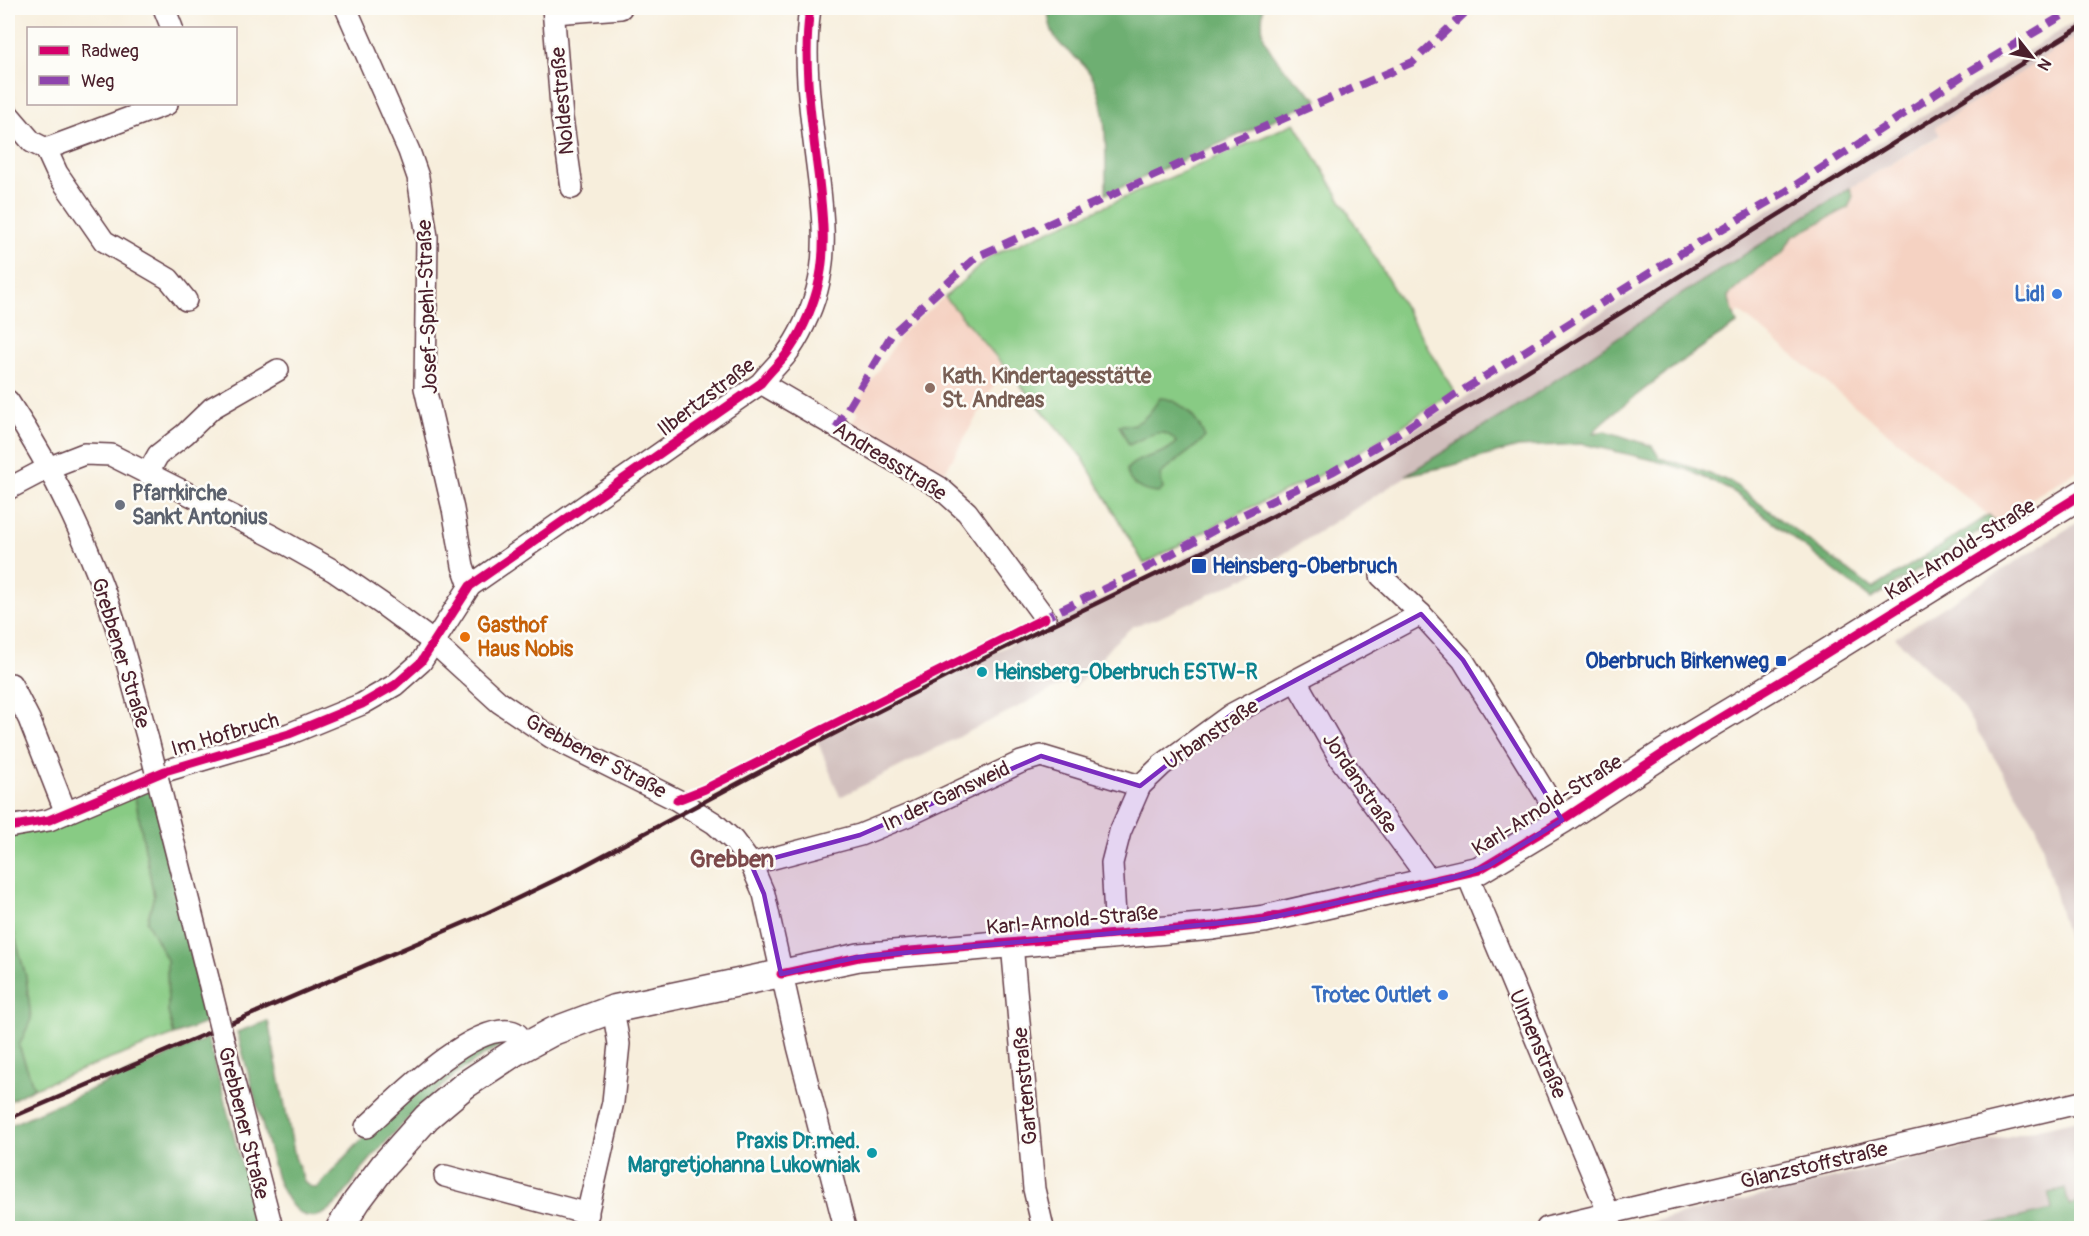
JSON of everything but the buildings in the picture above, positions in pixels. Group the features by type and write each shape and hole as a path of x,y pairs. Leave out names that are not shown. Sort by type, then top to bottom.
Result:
{"main road":[{"name":"Karl-Arnold-Straße","path":"340,1228 384,1165 427,1117 465,1085 554,1031 613,1009 859,957 1213,926 1264,919 1479,870 1562,820 1693,734 2082,494"}],"street":[{"path":"164,8 172,27"},
{"name":"Josef-Spehl-Straße","path":"346,8 409,151 418,177 427,237 425,388 470,586"},
{"name":"Noldestraße","path":"572,188 562,118 554,10 621,8"},
{"name":"Ilbertzstraße","path":"470,586 761,383 786,354 805,321 817,291 823,260 823,225 807,76 807,30 810,8"},
{"path":"46,148 164,105"},
{"path":"8,114 32,142 46,148 57,173 104,241 169,279 186,300"},
{"path":"148,474 158,454 185,434 212,408 278,370"},
{"name":"Andreasstraße","path":"761,383 939,487 967,512 1045,618"},
{"name":"Grebbener Straße","path":"8,401 48,468 98,576 123,649 272,1228"},
{"name":"Grebbener Straße","path":"48,468 84,454 111,455 272,536 334,571 432,641 499,702 551,737 677,800 714,823 733,840 751,864 764,894 781,974 845,1228"},
{"path":"8,489 48,468"},
{"path":"1381,576 1421,614 1463,660 1562,820"},
{"path":"432,641 470,586"},
{"name":"Urbanstraße","path":"1116,935 1112,863 1120,832 1140,786 1161,765 1232,714 1421,614"},
{"name":"Im Hofbruch","path":"8,827 50,820 165,771 289,735 362,704 395,685 420,662 432,641"},
{"name":"Jordanstraße","path":"1296,681 1341,760 1430,881"},
{"path":"9,684 29,719 66,813"},
{"name":"In der Gansweid","path":"751,864 860,835 909,815 1021,762 1041,756 1140,786"},
{"name":"Ulmenstraße","path":"1467,874 1609,1214"},
{"name":"Gartenstraße","path":"1012,944 1034,1189 1043,1228"},
{"path":"445,1176 586,1221 613,1102 619,1044 613,1009"},
{"path":"366,1127 449,1054 471,1041 492,1033 510,1031 519,1035 526,1046"},
{"name":"Glanzstoffstraße","path":"1547,1228 2082,1102"}],"highlighted area":[{"path":"1421,614 1463,660 1562,820 1488,866 1459,876 1264,919 859,957 781,974 764,894 751,864 860,835 1041,756 1140,786 1232,714"}],"shaded area":[{"path":"2081,18 2081,34 1935,127 1940,135 1850,188 1677,297 1519,405 1247,577 1159,618 1133,626 1112,645 1074,689 1067,682 840,797 817,740 1143,579 1336,477"},
{"path":"2081,34 2081,468 1995,521 1739,311 1735,316 1727,296 1759,268 1782,254 1792,237 1848,208 1853,196 1850,188 1940,136 1934,127"},
{"name":"Kath. Kindertagesstätte St. Andreas","path":"944,297 1004,368 945,472 903,447 900,452 852,425 858,414 854,408 902,333"},
{"path":"2081,520 2081,990 2037,827 1957,698 1895,638"},
{"path":"2081,1119 2081,1228 1625,1228"}],"green space":[{"path":"1048,8 1263,8 1263,33 1269,49 1289,73 1318,100 1106,194 1105,138 1102,110 1095,83 1088,71 1060,44 1054,35"},
{"path":"1295,123 1454,391 1396,430 1328,471 1237,514 1144,564 1082,457 945,297 991,256"},
{"path":"1850,188 1853,196 1848,208 1792,237 1782,254 1759,268 1728,296 1737,324 1654,381 1593,433 1606,431 1652,446 1660,458 1731,482 1873,589 1989,515 1995,521 1871,599 1734,492 1688,470 1649,459 1583,444 1518,447 1450,466 1406,475 1519,405 1677,297"},
{"path":"1160,398 1174,402 1187,411 1205,437 1160,475 1163,489 1158,493 1137,487 1130,479 1127,469 1138,461 1165,451 1176,442 1171,436 1160,433 1147,436 1129,445 1119,425 1132,425 1142,420"},
{"path":"156,783 206,1023 174,1035 168,1012 167,960 147,922 154,896 134,791"},
{"path":"134,791 154,896 147,922 167,960 168,1012 174,1035 34,1088 19,1046 31,1019 26,977 8,911 8,834"},
{"path":"8,911 26,977 31,1019 19,1046 34,1088 8,1102"},
{"path":"268,1021 295,1157 304,1181 311,1187 317,1188 365,1136 416,1087 481,1043 507,1041 475,1061 432,1096 374,1155 337,1203 324,1214 309,1216 302,1214 291,1205 277,1179 237,1032"},
{"path":"208,1038 242,1167 263,1228 8,1228 8,1126"},
{"path":"2065,1189 2069,1205 2081,1202 2081,1225 2069,1228 1970,1228 2052,1210 2049,1193"}],"railway":[{"path":"8,1119 487,913 572,872 765,769 959,670 1338,483 1495,391 2082,26"}],"marked path":[{"path":"836,428 892,334 976,257 1182,163 1413,62 1470,8"},
{"path":"1040,620 1137,573 1240,516 1332,472 1398,434 1455,395 1683,252 1785,192 1962,76 2075,8"}],"cycle path":[{"path":"8,827 49,820 165,771 289,734 362,704 395,685 421,662 470,586 761,383 785,356 800,333 814,298 822,263 822,208 807,72 810,8"},
{"path":"781,974 859,957 910,951 1213,926 1264,919 1479,870 1562,820 1693,734 2082,494"},
{"path":"677,800 705,789 1045,618"}],"place":[{"name":"Lidl","path":"2057,294"},
{"name":"Kath. Kindertagesstätte St. Andreas","path":"930,388"},
{"name":"Pfarrkirche Sankt Antonius","path":"120,505"},
{"name":"Heinsberg-Oberbruch","path":"1199,566"},
{"name":"Gasthof Haus Nobis","path":"465,637"},
{"name":"Oberbruch Birkenweg","path":"1781,661"},
{"name":"Heinsberg-Oberbruch ESTW-R","path":"982,672"},
{"name":"Trotec Outlet","path":"1443,995"},
{"name":"Praxis Dr.med. Margretjohanna Lukowniak","path":"872,1153"}],"district":[{"name":"Grebben","path":"732,859"}]}
